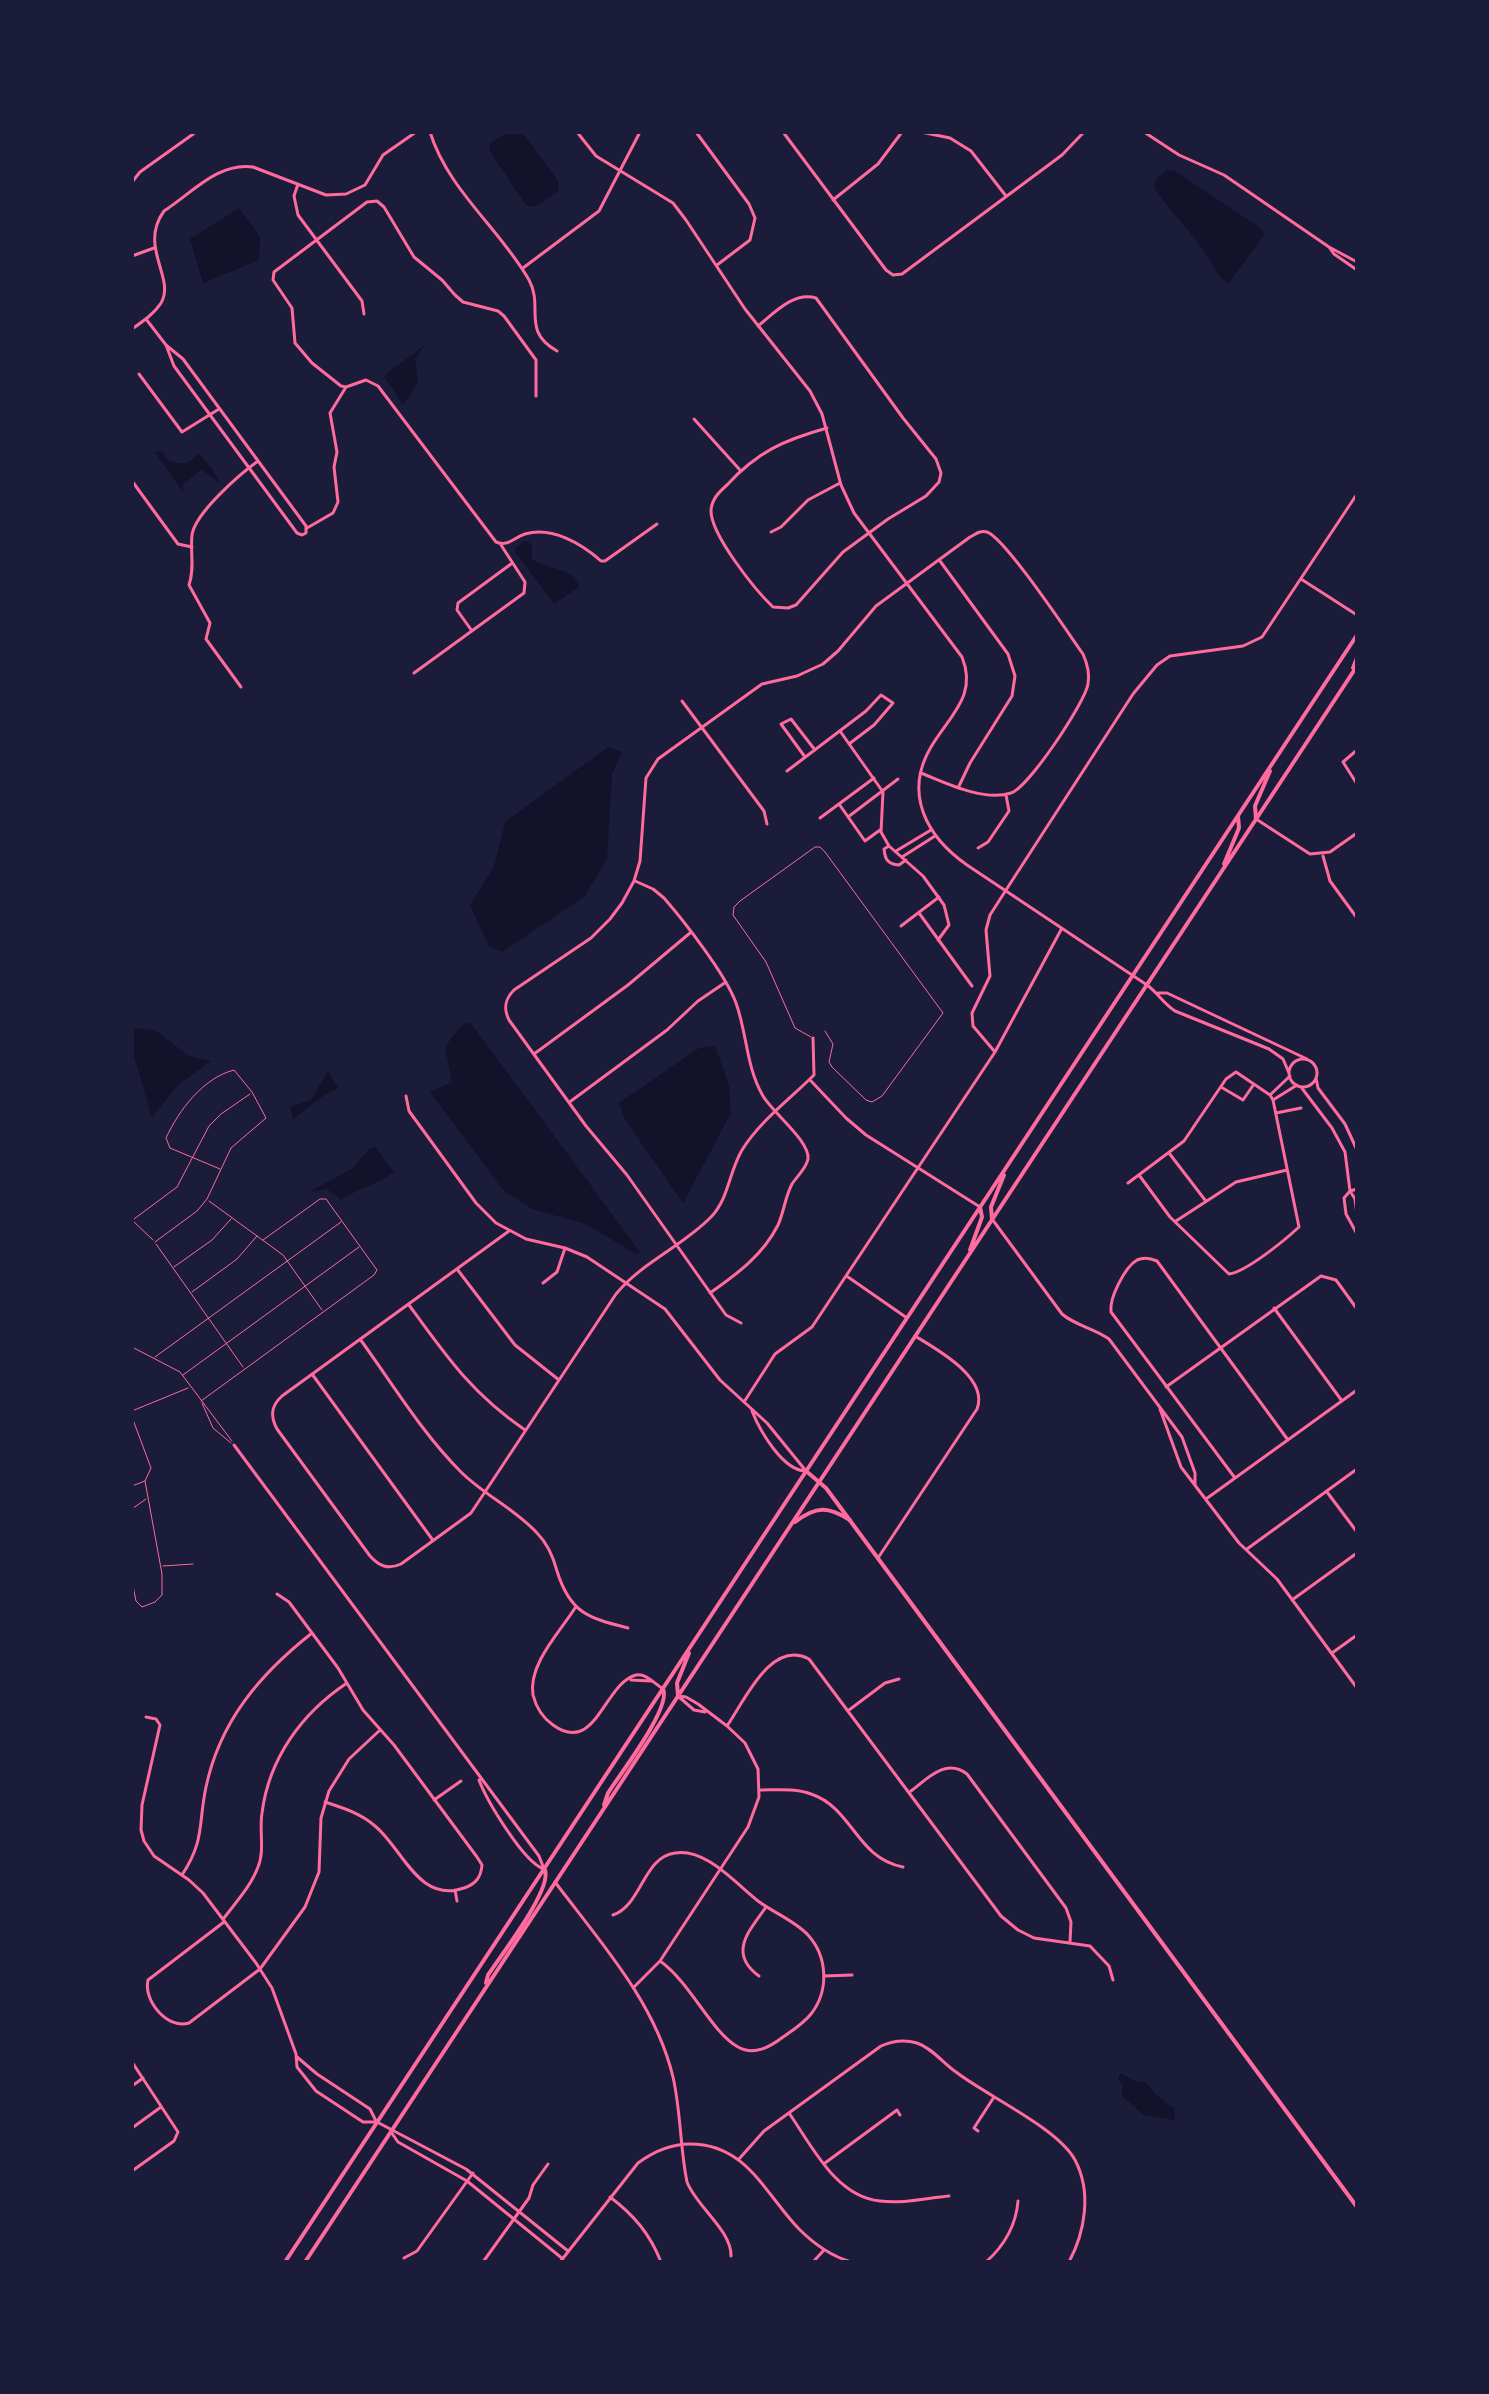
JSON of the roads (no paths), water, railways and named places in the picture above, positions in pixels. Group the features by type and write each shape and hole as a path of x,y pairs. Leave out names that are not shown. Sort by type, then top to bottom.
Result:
{"main road":[{"path":"285,2262 1357,635"},
{"path":"1347,681 1357,658"},
{"path":"305,2262 1357,666"},
{"path":"1256,819 1255,806 1274,761"},
{"path":"1220,874 1239,828 1238,816"},
{"path":"992,1219 991,1207 1007,1166"},
{"path":"966,1259 982,1217 980,1207"},
{"path":"806,1471 820,1481 850,1520 1357,2207"},
{"path":"790,1526 807,1513 823,1508 850,1520"},
{"path":"678,1696 677,1683 693,1643"},
{"path":"604,1808 608,1793 651,1728 666,1695 663,1689"},
{"path":"487,1986 488,1975 531,1909 545,1881 547,1874 544,1869"}],"street":[{"path":"132,329 158,307 164,297 154,248 154,231 164,211 230,167 253,167 326,195 355,191 369,181 383,155 416,132"},
{"path":"430,132 441,162 522,269 534,293 535,326 544,342 557,351"},
{"path":"577,132 591,152 677,207 758,326 802,379 820,409 840,483 852,508 959,652 968,680 963,699 931,746 921,773 921,804 935,836 957,858 1158,993 1162,1003 1283,1059 1289,1074 1341,1143 1348,1161 1350,1191 1355,1199 1357,1214"},
{"path":"522,269 596,215 640,132"},
{"path":"696,132 743,194 755,218 750,240 717,265"},
{"path":"783,132 886,270 893,275 902,274 1062,155 1084,132"},
{"path":"833,200 878,164 902,132"},
{"path":"921,132 950,138 971,151 1006,196"},
{"path":"1144,132 1179,155 1224,175 1329,247 1357,262"},
{"path":"132,182 140,172 193,133"},
{"path":"298,184 294,196 296,211 362,301 364,314"},
{"path":"414,673 524,593 526,586 501,544 492,538 378,386 366,380 346,387 339,385 295,343 292,308 273,278 276,269 367,202 375,200 381,203 414,257 444,281 455,295 463,302 498,311 504,316 536,360 536,396"},
{"path":"1329,247 1357,270"},
{"path":"132,256 154,248"},
{"path":"758,326 792,300 805,296 816,298 940,465 939,482 926,496 869,533 833,562 796,605 773,607 719,536 712,507 718,494 741,470 777,444 827,428"},
{"path":"146,319 166,345 177,353 307,528"},
{"path":"166,345 174,366 297,533 304,534 307,528 333,513 338,502 334,467 337,452 330,413 346,387"},
{"path":"139,374 182,432 219,409"},
{"path":"694,419 741,470"},
{"path":"241,687 206,639 210,623 189,585 194,571 193,529 230,482 258,461"},
{"path":"132,481 178,544 192,547"},
{"path":"771,532 781,527 808,500 840,483"},
{"path":"995,1052 973,1026 972,1013 990,976 986,930 990,915 1133,694 1157,665 1170,656 1243,646 1262,637 1357,494"},
{"path":"501,544 528,534 550,534 576,542 605,561 657,524"},
{"path":"741,1323 729,1317 710,1293 623,1169 507,1017 505,1007 508,997 601,929 619,908 634,881 641,855 644,788 648,773 662,756 762,684 797,676 823,664 876,606 980,531 994,536 1083,654 1088,669 1086,691 1029,780 1017,791 995,796 921,773"},
{"path":"939,559 1008,654 1015,676 1012,696 959,786"},
{"path":"472,631 456,606 511,564"},
{"path":"1301,579 1357,615"},
{"path":"787,771 866,711 881,695 893,703 874,725 849,744"},
{"path":"682,701 764,811 767,824"},
{"path":"805,757 781,724 791,719 815,750"},
{"path":"840,731 882,790 881,830 889,846 915,866 939,897 948,916 949,925 938,940"},
{"path":"1357,750 1343,762 1357,784"},
{"path":"820,818 874,778"},
{"path":"848,817 898,779"},
{"path":"978,848 988,842 1009,811 1006,795"},
{"path":"839,804 865,841 881,830"},
{"path":"1256,819 1310,854 1322,854 1338,847 1357,833"},
{"path":"896,852 931,830"},
{"path":"889,846 884,849 886,860 899,865 935,836"},
{"path":"1322,854 1330,881 1357,918"},
{"path":"634,881 660,894 726,982 738,1007 754,1076 764,1098 804,1143 808,1153 807,1163 792,1185 780,1219 766,1244 744,1268 710,1293"},
{"path":"901,926 939,897"},
{"path":"919,913 972,986"},
{"path":"744,1402 775,1354 809,1331 846,1276 995,1052 1062,928"},
{"path":"534,1054 628,985 690,933"},
{"path":"569,1102 726,982"},
{"path":"1158,993 1167,993 1307,1059 1317,1069 1318,1088 1345,1124 1357,1150"},
{"path":"1230,1033 1234,1024"},
{"path":"509,1231 279,1398 269,1412 277,1429 378,1564 388,1567 401,1564 469,1515 626,1282 716,1211 742,1150 814,1075 813,1038"},
{"path":"1270,1095 1289,1074 1295,1062 1307,1059"},
{"path":"1128,1183 1184,1141 1230,1074 1236,1072 1273,1100 1299,1227 1234,1274 1225,1273 1206,1250 1174,1222 1139,1175"},
{"path":"1273,1100 1299,1086 1310,1085 1316,1078"},
{"path":"809,1080 856,1127 980,1207"},
{"path":"1221,1087 1243,1100 1254,1084"},
{"path":"406,1096 409,1111 488,1215 509,1231 534,1242 565,1248 587,1257 669,1312 720,1380 767,1423 806,1471"},
{"path":"1276,1113 1301,1108"},
{"path":"1169,1153 1205,1200"},
{"path":"1174,1222 1236,1182 1287,1170"},
{"path":"1357,1189 1345,1194 1344,1205 1357,1234"},
{"path":"992,1219 1062,1314 1075,1324 1100,1332 1109,1339 1182,1437 1195,1473 1195,1485"},
{"path":"543,1283 557,1272 565,1248"},
{"path":"1235,1478 1111,1312 1111,1297 1134,1262 1150,1258 1157,1261 1288,1440"},
{"path":"457,1269 515,1345 559,1380"},
{"path":"846,1276 907,1318"},
{"path":"1166,1387 1321,1276 1336,1280 1357,1309"},
{"path":"409,1304 471,1386 525,1430"},
{"path":"1274,1308 1342,1401"},
{"path":"878,1558 977,1409 980,1398 975,1385 956,1363 915,1336"},
{"path":"360,1339 447,1456 484,1492 529,1526 550,1549 563,1588 576,1607 594,1619 628,1628"},
{"path":"312,1374 433,1540"},
{"path":"1206,1499 1357,1390"},
{"path":"751,1409 760,1428 781,1456 795,1469 806,1471"},
{"path":"1160,1409 1181,1467 1239,1543 1270,1571 1357,1688"},
{"path":"234,1445 542,1860 544,1869"},
{"path":"1174,1452 1187,1448"},
{"path":"1247,1549 1357,1469"},
{"path":"1327,1492 1357,1532"},
{"path":"1292,1600 1357,1553"},
{"path":"388,1567 388,1574"},
{"path":"277,1594 289,1602 312,1633 363,1710 482,1865 481,1872 475,1882 455,1890 439,1889 423,1882 372,1823 325,1802"},
{"path":"576,1607 541,1659 533,1678 535,1701 544,1718 565,1731 585,1729 599,1717 613,1692 635,1676 644,1675 663,1689"},
{"path":"182,1875 199,1844 209,1775 227,1728 264,1674 312,1633"},
{"path":"1332,1653 1357,1635"},
{"path":"727,1726 767,1668 781,1657 790,1654 811,1661 1005,1920 1034,1938 1083,1943 1096,1950 1109,1966 1113,1980"},
{"path":"849,1710 885,1683 899,1679"},
{"path":"347,1683 323,1700 303,1721 278,1760 263,1807 260,1862 254,1877 224,1921 148,1980 149,1996 174,2025 189,2023 260,1969 297,1919 314,1889 325,1802 342,1768 380,1730"},
{"path":"634,1987 660,1961 751,1823 758,1806 759,1774 751,1753 727,1726 689,1698 678,1696"},
{"path":"146,1717 156,1719 160,1728 145,1786 141,1830 150,1851 203,1893 260,1969 272,1988 297,2057 297,2067 316,2091 363,2122 377,2122"},
{"path":"909,1792 943,1768 956,1767 967,1774 1066,1908 1071,1918 1070,1942"},
{"path":"477,1776 489,1802 514,1837 533,1863 544,1869"},
{"path":"434,1800 461,1781"},
{"path":"760,1790 802,1791 821,1798 840,1812 871,1853 884,1862 903,1867"},
{"path":"514,1837 521,1832"},
{"path":"613,1915 628,1905 657,1862 666,1855 679,1852 698,1856 808,1935 821,1956 824,1976 820,1998 806,2020 771,2046 747,2050 738,2047 724,2035 684,1981 660,1961"},
{"path":"555,1882 634,1987 658,2030 678,2102 689,2187 728,2241 731,2256"},
{"path":"455,1890 457,1901"},
{"path":"759,1976 747,1965 743,1948 745,1938 766,1907"},
{"path":"824,1976 852,1975"},
{"path":"739,2159 756,2138 881,2046 899,2040 923,2045 957,2073 1054,2137 1070,2152 1083,2188 1084,2213 1079,2241 1069,2262"},
{"path":"297,2057 370,2109 377,2122 391,2132 398,2142 467,2181 562,2260 629,2172 645,2157 683,2145 711,2147 739,2159 756,2175 798,2228 824,2250 851,2262"},
{"path":"132,2062 176,2127 176,2137 132,2171"},
{"path":"132,2086 143,2078"},
{"path":"978,2131 974,2128 994,2097"},
{"path":"132,2128 162,2107"},
{"path":"825,2163 897,2110 900,2115"},
{"path":"788,2113 842,2184 866,2198 889,2202 949,2196"},
{"path":"391,2132 403,2134 473,2173 568,2252"},
{"path":"483,2262 520,2211 548,2164"},
{"path":"404,2258 417,2251 473,2173"},
{"path":"610,2197 639,2222 661,2262"},
{"path":"986,2262 1012,2229 1018,2201"},
{"path":"813,2262 824,2250"}],"lane":[{"path":"813,1038 795,1028 766,962 733,915 734,907 740,901 815,847 825,852 943,1013 882,1096 872,1102 866,1100 832,1067 829,1062 833,1044 825,1031"},
{"path":"155,1242 190,1217 207,1199 235,1144 266,1118 237,1071 231,1070 189,1101 166,1141 170,1148 220,1169"},
{"path":"244,1369 155,1242 132,1220 177,1187 214,1121 252,1092"},
{"path":"207,1199 283,1255 323,1312"},
{"path":"201,1401 374,1275 377,1267 330,1202 320,1199 263,1240"},
{"path":"172,1268 212,1240 232,1218"},
{"path":"155,1357 343,1221"},
{"path":"190,1293 226,1268 257,1236"},
{"path":"183,1375 361,1246"},
{"path":"132,1347 183,1375 234,1445"},
{"path":"132,1411 191,1387"},
{"path":"201,1401 213,1428 234,1445"},
{"path":"132,1417 151,1464 151,1472 145,1481 132,1486"},
{"path":"132,1436 138,1432"},
{"path":"132,1581 138,1604 149,1606 163,1592 145,1481"},
{"path":"132,1509 148,1497"},
{"path":"161,1566 193,1564"}]}
